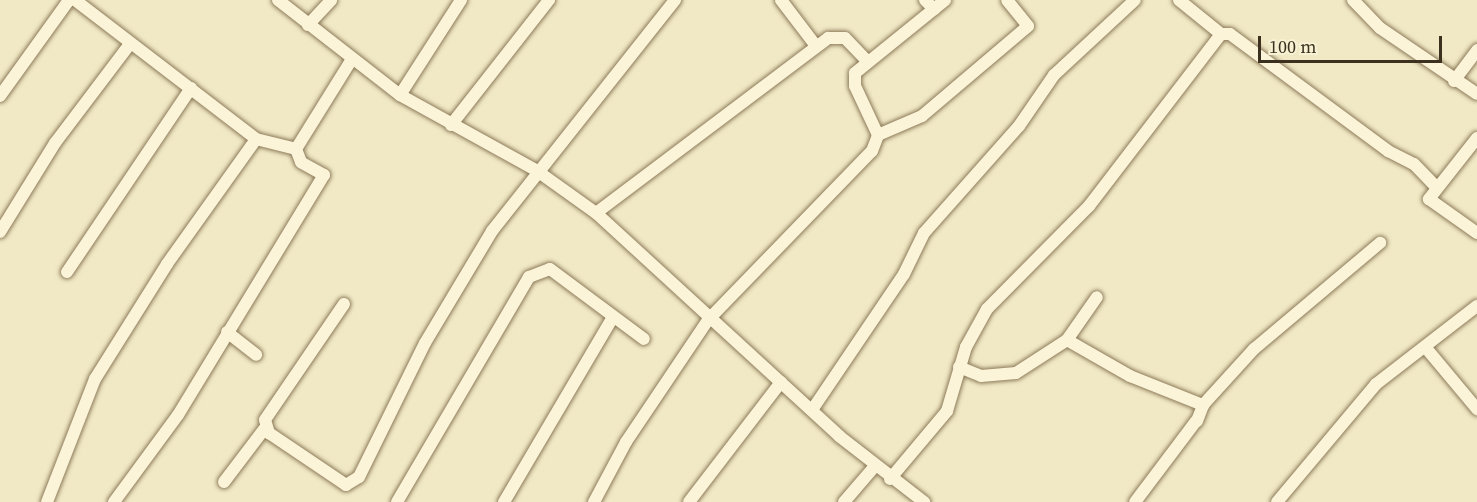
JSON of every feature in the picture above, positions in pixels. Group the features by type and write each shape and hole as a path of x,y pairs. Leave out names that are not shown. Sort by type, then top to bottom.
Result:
{"street":[{"path":"0,96 69,0"},
{"path":"75,0 256,139 296,149"},
{"path":"278,0 400,96 536,171 596,213 708,320 890,479 924,502"},
{"path":"308,25 331,0"},
{"path":"400,96 461,0"},
{"path":"451,125 549,0"},
{"path":"265,428 352,484 452,294 536,171 675,0"},
{"path":"781,0 816,46"},
{"path":"594,502 626,442 708,320 872,152 878,135 854,80 866,60 930,5 945,0"},
{"path":"878,135 922,116 1028,26 1006,0"},
{"path":"812,410 904,274 924,233 1012,135 1054,75 1135,0"},
{"path":"1179,0 1221,34 1230,34 1388,151 1414,164 1436,187"},
{"path":"1353,0 1380,28 1454,81 1477,94"},
{"path":"890,479 947,411 959,367 987,309 1089,206 1221,34"},
{"path":"596,213 816,46 839,35 866,60"},
{"path":"0,232 55,143 130,44"},
{"path":"1454,81 1477,50"},
{"path":"296,149 351,59"},
{"path":"67,272 191,88"},
{"path":"1477,138 1436,187 1430,203 1477,232"},
{"path":"46,502 95,379 167,264 256,139"},
{"path":"114,502 178,415 324,175 301,162 296,149"},
{"path":"1135,502 1197,421 1203,405 1254,349 1380,243"},
{"path":"397,502 529,277 550,269 612,319 644,339"},
{"path":"959,367 981,376 1004,376 1067,340 1097,297"},
{"path":"224,482 265,428 270,410 344,304"},
{"path":"1277,502 1376,384 1426,348 1477,306"},
{"path":"504,502 612,319"},
{"path":"227,332 256,356"},
{"path":"1067,340 1130,376 1203,405"},
{"path":"1426,348 1477,409"},
{"path":"689,502 781,382"},
{"path":"844,502 875,466"}]}
